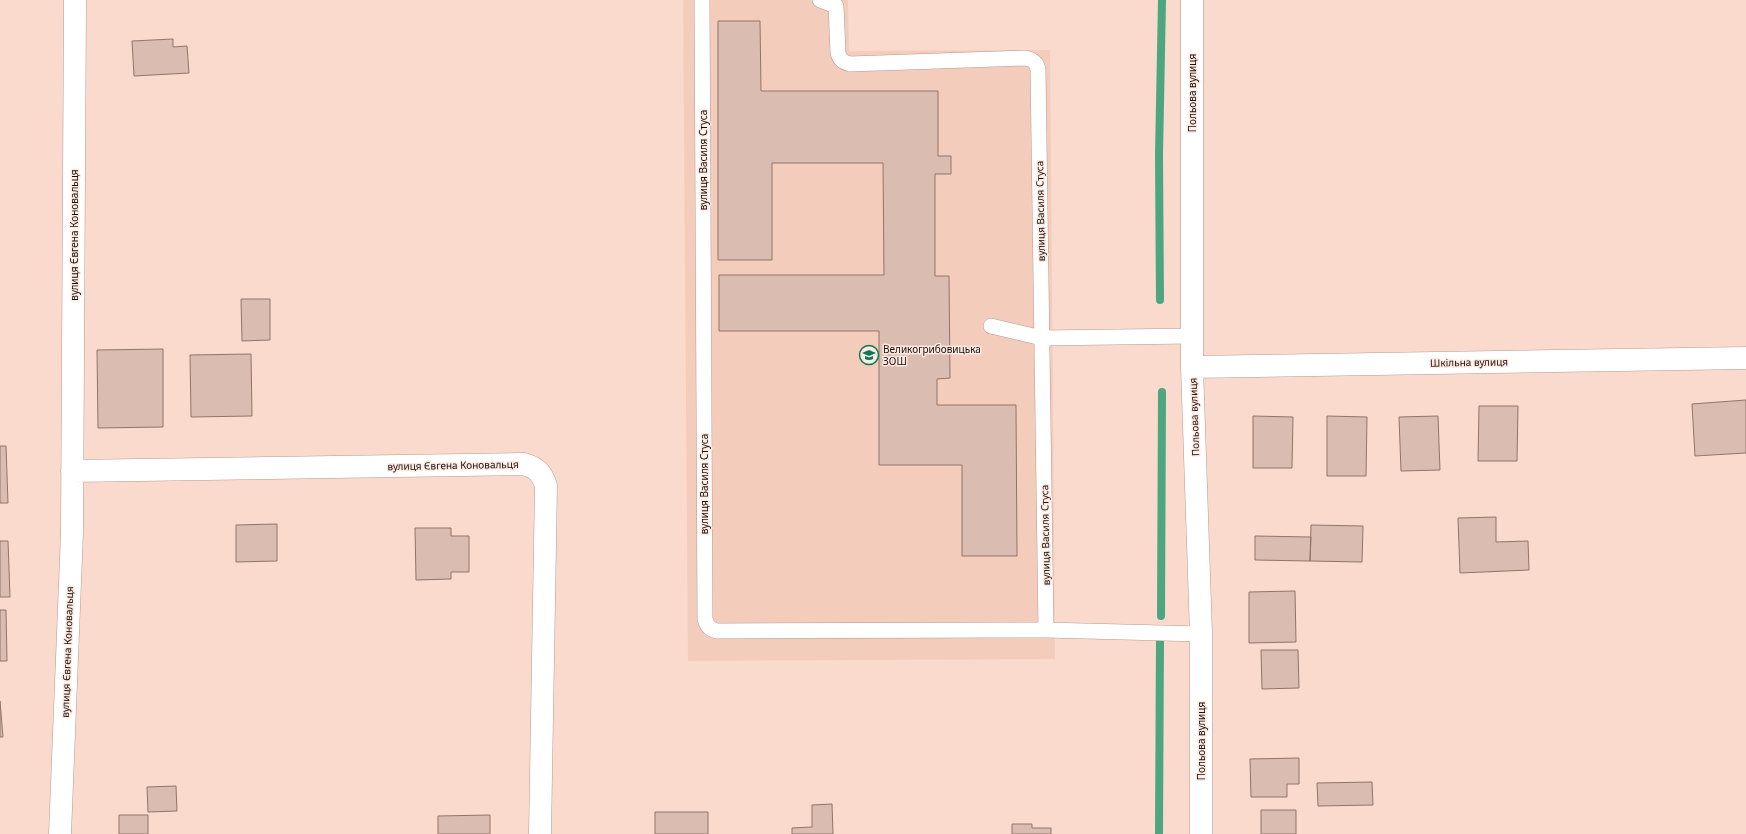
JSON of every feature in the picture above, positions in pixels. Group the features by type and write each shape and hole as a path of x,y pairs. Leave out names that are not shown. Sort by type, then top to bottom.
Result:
{"street":[{"name":"вулиця Євгена Коновальця","path":"60,834 72,532 75,0"},
{"name":"Польова вулиця","path":"1192,0 1192,367 1201,634 1201,834"},
{"name":"Шкільна вулиця","path":"1192,367 1746,358"},
{"name":"вулиця Євгена Коновальця","path":"72,471 524,464 535,467 543,475 546,486 540,834"}],"lane":[{"name":"вулиця Василя Стуса","path":"702,0 705,611 707,625 711,630 717,631 1046,630 1201,634"},
{"name":"вулиця Василя Стуса","path":"820,0 836,6 838,53 844,62 850,64 1026,58 1037,64 1046,630"},
{"path":"991,326 1042,338 1192,336"}],"shaded area":[{"name":"Великогрибовицька ЗОШ","path":"683,0 848,0 849,51 1050,50 1055,659 688,661"}],"building":[{"path":"718,21 760,21 761,91 938,91 938,156 951,156 951,174 935,174 935,276 949,276 950,378 937,379 937,405 1016,405 1017,556 962,556 962,465 879,465 879,331 719,331 719,275 884,275 883,163 772,163 772,260 718,260"},
{"path":"173,39 173,47 187,46 189,73 134,76 132,41"},
{"path":"241,299 270,299 270,340 242,341"},
{"path":"163,349 163,427 98,428 97,350"},
{"path":"251,354 252,416 191,417 190,355"},
{"path":"1746,400 1746,453 1695,456 1692,404"},
{"path":"1479,406 1518,406 1517,461 1478,461"},
{"path":"1253,416 1293,417 1292,468 1253,468"},
{"path":"1327,416 1367,417 1366,476 1327,476"},
{"path":"1438,416 1440,470 1401,471 1399,417"},
{"path":"0,446 6,446 8,503 0,503"},
{"path":"1496,517 1496,542 1528,541 1529,570 1460,573 1458,518"},
{"path":"277,524 277,561 236,562 236,525"},
{"path":"1311,525 1363,526 1362,562 1310,561"},
{"path":"415,528 451,528 451,536 469,536 469,572 451,572 451,579 416,580"},
{"path":"1255,536 1311,537 1310,561 1255,560"},
{"path":"0,541 8,541 10,597 0,597"},
{"path":"1295,591 1296,642 1249,643 1249,592"},
{"path":"0,610 6,610 7,661 0,661"},
{"path":"1261,650 1298,650 1299,688 1262,689"},
{"path":"0,701 3,737 0,737"},
{"path":"1299,758 1299,784 1287,784 1287,797 1251,797 1250,759"},
{"path":"1372,782 1373,805 1318,806 1317,783"},
{"path":"176,786 177,811 148,812 147,787"},
{"path":"832,804 833,834 792,834 792,828 812,827 812,805"},
{"path":"1261,810 1296,810 1296,834 1261,834"},
{"path":"655,812 708,812 708,834 655,834"},
{"path":"119,815 148,815 148,834 119,834"},
{"path":"490,815 490,834 438,834 438,816"},
{"path":"1012,824 1032,824 1032,828 1051,828 1051,834 1012,834"}],"waterway":[{"path":"1160,300 1159,155 1162,0"},
{"path":"1161,616 1162,392"},
{"path":"1159,834 1160,639"}],"place":[{"name":"Великогрибовицька ЗОШ","path":"869,355"}]}
